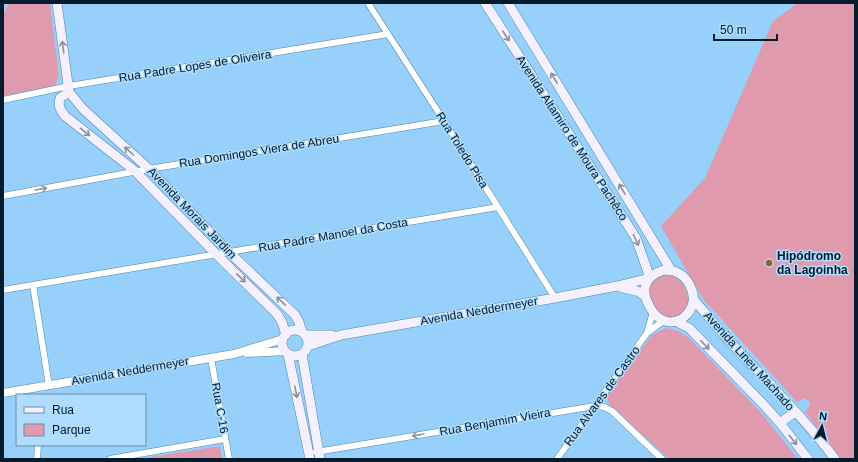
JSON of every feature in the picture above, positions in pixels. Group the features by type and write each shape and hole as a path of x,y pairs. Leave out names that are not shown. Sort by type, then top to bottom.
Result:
{"main road":[{"path":"57,3 71,92"},
{"name":"Avenida Altamiro de Moura Pachêco","path":"485,3 636,238 650,278"},
{"name":"Avenida Altamiro de Moura Pachêco","path":"508,3 672,270"},
{"name":"Avenida Morais Jardim","path":"285,337 282,322 277,314 135,171 65,116 60,111 58,105 60,98 71,92 83,109 149,169 230,252 295,315 304,334"},
{"path":"664,270 672,270 680,274 686,280 692,291 693,299 690,311 686,316 681,319 670,321 658,318 653,312 646,301 645,290 650,278 656,273 664,270"},
{"name":"Avenida Neddermeyer","path":"308,346 341,335 555,298 650,278"},
{"name":"Avenida Neddermeyer","path":"617,286 632,290 645,296"},
{"name":"Avenida Lineu Machado","path":"693,299 823,443 835,459"},
{"name":"Avenida Lineu Machado","path":"670,321 689,328 763,404 808,459"},
{"path":"287,352 295,356 305,352 308,346 307,338 304,334 295,330 288,333 283,343 287,352 309,456"},
{"name":"Avenida Neddermeyer","path":"304,334 341,335"},
{"path":"302,354 320,455"},
{"path":"780,423 795,412"}],"street":[{"name":"Rua Toledo Pisa","path":"368,3 555,298"},
{"name":"Rua Padre Lopes de Oliveira","path":"3,100 71,92 388,34"},
{"name":"Rua Domingos Viera de Abreu","path":"3,196 135,171 444,121"},
{"name":"Rua Padre Manoel da Costa","path":"3,290 498,207"},
{"path":"33,285 49,386"},
{"name":"Rua Alvares de Castro","path":"647,333 653,312"},
{"name":"Rua Alvares de Castro","path":"557,459 647,333 659,324 670,321"},
{"name":"Avenida Neddermeyer","path":"234,354 285,337"},
{"name":"Avenida Neddermeyer","path":"3,393 39,391 49,386 234,354 287,352"},
{"name":"Rua C-16","path":"211,358 229,459"},
{"name":"Rua Benjamim Vieira","path":"309,456 595,406 604,407 612,411 662,459"},
{"path":"110,459 225,439"},
{"path":"37,459 38,446"}],"green space":[{"path":"9,3 50,3 59,76 54,87 3,96 3,15"},
{"name":"Hipódromo da Lagoinha","path":"798,3 855,3 855,459 841,459 805,412 810,405 809,401 804,398 797,402 703,299 661,226 705,178 773,21"},
{"path":"664,273 674,274 681,280 690,298 687,309 679,317 673,320 659,316 647,293 650,283"},
{"path":"666,328 678,331 689,338 764,416 798,459 669,459 609,404 607,395 652,335"},
{"path":"220,446 222,459 137,459"}],"place":[{"name":"Hipódromo da Lagoinha","path":"769,263"}]}
